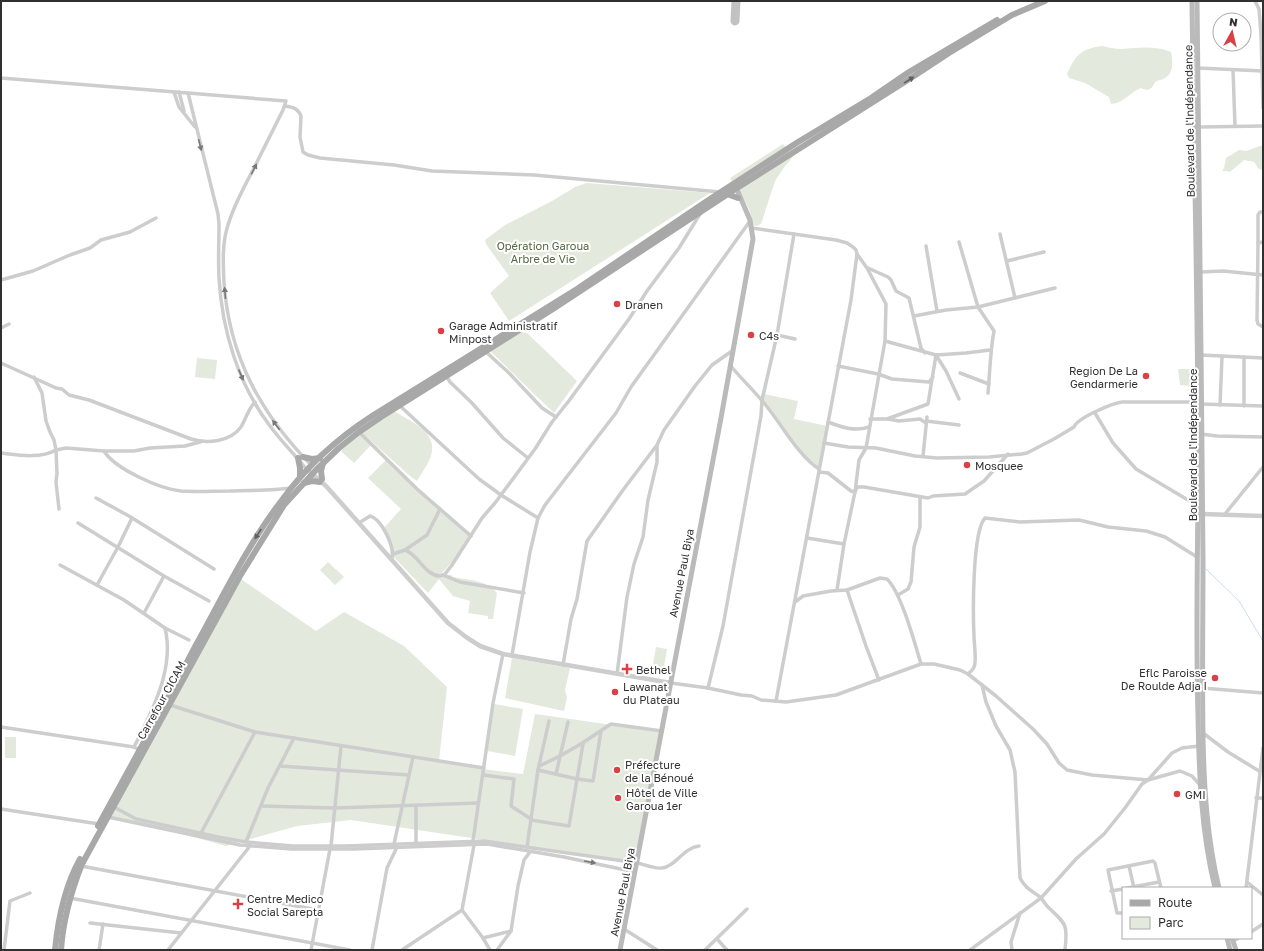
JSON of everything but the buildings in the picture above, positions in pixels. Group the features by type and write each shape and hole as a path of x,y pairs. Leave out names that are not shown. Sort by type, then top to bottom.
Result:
{"main road":[{"path":"302,480 300,457 322,460 359,432 399,405 599,280 701,212 798,142 982,28 1034,1"},
{"path":"55,950 57,928 70,882 78,862 137,749 257,536 281,500 291,488 302,480 321,480 322,460 341,439 372,416 577,289 721,192 734,187 911,78 949,52 1012,15 1045,1"},
{"name":"Boulevard de l'Indépendance","path":"1192,1 1199,403 1198,506 1200,514 1197,672 1200,784 1203,823 1215,887"},
{"name":"Boulevard de l'Indépendance","path":"1197,1 1201,272 1201,355 1199,403 1201,434 1200,514 1204,778 1207,812 1219,887"},
{"name":"Avenue Paul Biya","path":"620,950 638,863 753,239 750,220 734,187"},
{"path":"727,194 740,200"},
{"name":"Carrefour CICAM","path":"61,950 62,931 70,898 81,866 240,576 284,505 302,480 322,460"},
{"path":"1230,950 1232,939"},
{"path":"1232,939 1236,950"}],"street":[{"path":"1255,1 1259,9 1262,34 1263,108"},
{"path":"1198,68 1262,71"},
{"path":"1233,70 1235,126"},
{"path":"1,78 286,101 232,213 224,240 223,272 228,314 237,352 254,392 300,457"},
{"path":"177,92 180,108 196,128"},
{"path":"188,93 218,214 219,278 224,321 236,363 249,395 269,425 312,470 359,523 392,556 448,623 466,638 480,646 504,654 708,688 752,696 761,700 786,702 836,695 921,664 934,664 960,670 968,674 982,685 1041,737 1059,763 1067,770 1092,775 1148,780 1180,771 1192,776 1200,784"},
{"path":"284,106 295,108 300,113 300,138 303,152 308,156 394,165 432,171 538,175 721,192"},
{"path":"1199,127 1263,126"},
{"path":"443,575 452,565 482,518 501,495 613,338 629,319 647,291 692,229 701,212"},
{"path":"1263,212 1260,212 1258,216 1257,302 1258,324 1263,327"},
{"path":"1,280 33,271 90,248 96,242 130,232 156,218"},
{"path":"512,655 530,552 538,518 545,505 616,413 631,387 750,220"},
{"path":"752,228 848,243 853,247 867,268 886,304 884,341 866,448 859,460 855,492 844,544 837,590"},
{"path":"708,688 724,618 761,416 762,400 777,336 794,234"},
{"path":"1000,234 1015,298"},
{"path":"959,242 978,307 994,331 990,350 988,393"},
{"path":"1258,242 1263,242"},
{"path":"926,246 937,311"},
{"path":"1006,260 1044,252"},
{"path":"776,701 851,300 857,254"},
{"path":"867,268 888,277 896,291 908,296 921,348 925,353"},
{"path":"1201,272 1223,271 1263,275"},
{"path":"914,316 937,311 978,307 1056,288"},
{"path":"1257,302 1263,302"},
{"path":"1,328 9,324"},
{"path":"777,336 796,339"},
{"path":"884,341 936,355 990,350"},
{"path":"563,665 571,619 577,599 587,541 657,444 664,430 694,386 712,365 732,351"},
{"path":"485,352 509,373 542,408 556,417"},
{"path":"887,419 928,404 934,376 936,355"},
{"path":"936,355 946,371 959,399"},
{"path":"1201,355 1263,358"},
{"path":"1220,405 1222,357"},
{"path":"1244,357 1244,406"},
{"path":"1,362 62,389 69,395 86,399 202,442"},
{"path":"730,365 762,400 806,458 819,470 828,473 847,489 855,492"},
{"path":"838,366 878,374 892,379 930,382 934,376"},
{"path":"960,373 989,384"},
{"path":"446,376 503,438 528,458"},
{"path":"34,377 42,395 47,425 54,440 56,450 56,482 59,510"},
{"path":"249,395 254,392"},
{"path":"1,453 32,456 66,448 104,451 134,451 214,441 228,437 241,427 255,402"},
{"path":"824,443 848,447 876,448 890,452 937,458 989,457 1027,453 1054,439 1074,427 1075,424 1095,413 1118,403 1199,403 1263,406"},
{"path":"399,405 479,479 501,495 538,518"},
{"path":"1095,413 1113,443 1136,469 1198,506"},
{"path":"923,456 927,417"},
{"path":"870,419 900,421 920,419 926,422 959,425"},
{"path":"828,422 851,429 863,429 869,427"},
{"path":"359,432 401,473 471,536"},
{"path":"1201,434 1217,436 1263,437"},
{"path":"617,674 627,597 634,564 643,537 648,500 657,462 657,444"},
{"path":"104,451 114,462 132,473 150,482 174,489 196,491 256,491 291,488"},
{"path":"855,492 857,487 864,486 928,498 933,496 965,494 984,481 1008,454"},
{"path":"1225,514 1263,467"},
{"path":"898,595 908,589 911,582 914,547 920,527 920,497"},
{"path":"96,498 132,518 214,569"},
{"path":"392,556 405,550 427,535 440,509"},
{"path":"1200,514 1263,516"},
{"path":"359,523 370,516 376,519 380,523 388,539 392,556"},
{"path":"97,585 132,518"},
{"path":"968,674 974,667 975,663 975,554 983,520 986,518 1020,522 1079,520 1108,527 1146,531 1165,537 1198,558"},
{"path":"78,523 164,576 209,601"},
{"path":"807,538 844,544"},
{"path":"405,550 413,554 423,566 432,574 437,576 443,575 460,582 524,593"},
{"path":"60,565 124,600 165,628 189,640"},
{"path":"144,613 164,576"},
{"path":"795,602 803,596 837,590 847,590 880,578 888,579 898,595 921,664"},
{"path":"847,590 879,680"},
{"path":"1,727 137,749 166,671 168,657 165,628"},
{"path":"490,950 462,910 493,703 504,654"},
{"path":"982,685 986,702 996,726 1010,750 1015,772 1020,878 1023,884 1041,898 1063,921 1067,933 1065,950"},
{"path":"1202,688 1263,693"},
{"path":"170,705 254,732 484,768"},
{"path":"527,847 539,768 549,721"},
{"path":"556,774 568,722"},
{"path":"539,768 583,744 611,724 662,732"},
{"path":"539,768 556,774 593,781 601,730"},
{"path":"201,834 254,732"},
{"path":"1203,733 1228,752 1259,771"},
{"path":"246,842 261,806 294,738"},
{"path":"483,775 514,779 511,806 531,820 569,826 583,744"},
{"path":"311,950 330,848 341,746"},
{"path":"970,950 1041,898 1076,859 1104,834 1142,784 1148,780 1172,753 1182,748 1199,746"},
{"path":"1246,887 1259,771 1263,748"},
{"path":"394,844 413,757"},
{"path":"280,766 409,775"},
{"path":"1256,798 1263,798"},
{"path":"261,806 335,808 478,803"},
{"path":"416,806 416,843"},
{"path":"114,807 136,819 201,834 246,842 330,848 416,843 487,844 597,863 635,872"},
{"path":"1,809 99,824"},
{"path":"108,818 250,846 291,849 397,847 473,843 484,841 638,863 661,868 665,868 688,849 699,846"},
{"path":"168,950 250,846"},
{"path":"372,950 387,868 397,847"},
{"path":"519,850 524,860"},
{"path":"497,950 511,931 518,886 524,860 530,852"},
{"path":"1122,913 1117,913 1107,870 1153,861 1155,863 1161,887"},
{"path":"81,866 318,910"},
{"path":"1128,866 1134,887 1159,882"},
{"path":"1247,882 1263,895"},
{"path":"1111,891 1122,889"},
{"path":"4,950 10,901 30,893"},
{"path":"70,898 350,950"},
{"path":"705,950 747,909"},
{"path":"402,950 462,910"},
{"path":"1012,950 1011,942 1020,913"},
{"path":"90,923 181,933"},
{"path":"99,950 104,924"},
{"path":"1252,931 1263,924"},
{"path":"624,929 657,950"},
{"path":"483,938 511,931"},
{"path":"717,939 727,950"}],"green space":[{"path":"1102,46 1119,49 1159,48 1171,52 1172,63 1170,73 1164,79 1155,82 1150,89 1146,90 1141,88 1120,102 1111,104 1109,97 1085,83 1069,78 1067,74 1073,62 1080,54 1089,49"},
{"path":"783,144 793,157 775,181 761,224 757,226 753,225 750,211 730,178"},
{"path":"1263,145 1263,170 1259,169 1254,162 1244,160 1230,172 1222,171 1226,158 1239,150 1246,151"},
{"name":"Opération Garoua Arbre de Vie","path":"587,183 710,193 509,321 490,293 509,276 486,244 485,240 505,225 552,201 575,187"},
{"path":"518,332 527,333 577,381 554,413 488,349"},
{"path":"197,358 217,360 215,379 195,377"},
{"path":"1178,369 1191,369 1191,386 1180,385"},
{"path":"764,394 798,401 794,419 827,426 819,469 806,458 762,400"},
{"path":"392,410 421,428 427,433 431,440 431,456 417,481 362,433"},
{"path":"360,433 371,445 354,463 342,452 340,448"},
{"path":"387,459 469,535 453,561 441,574 477,581 488,585 493,589 497,593 493,619 488,619 488,616 468,613 470,601 453,596 439,579 428,593 390,553 391,550 384,528 401,509 368,478"},
{"path":"328,562 344,577 335,585 320,570"},
{"path":"238,577 316,631 344,612 404,646 447,687 439,761 482,769 523,774 535,714 662,732 638,863 351,820 297,826 226,846 165,829 110,819"},
{"path":"656,647 667,649 663,673 652,671"},
{"path":"512,658 570,668 565,690 567,698 564,711 505,698"},
{"path":"494,704 523,709 515,756 487,751"},
{"path":"5,737 16,737 16,758 5,758"}],"waterway":[{"path":"1206,569 1239,601 1263,641"}],"taxiway":[{"path":"735,21 736,1"}],"place":[{"name":"Dranen","path":"617,304"},
{"name":"Garage Administratif Minpost","path":"441,331"},
{"name":"C4s","path":"751,335"},
{"name":"Region De La Gendarmerie","path":"1146,376"},
{"name":"Mosquee","path":"967,465"},
{"name":"Bethel","path":"627,669"},
{"name":"Eflc Paroisse De Roulde Adja I","path":"1215,678"},
{"name":"Lawanat du Plateau","path":"615,692"},
{"name":"Préfecture de la Bénoué","path":"617,770"},
{"name":"GMI","path":"1177,794"},
{"name":"Hôtel de Ville Garoua 1er","path":"618,798"},
{"name":"Centre Medico Social Sarepta","path":"238,904"}]}
